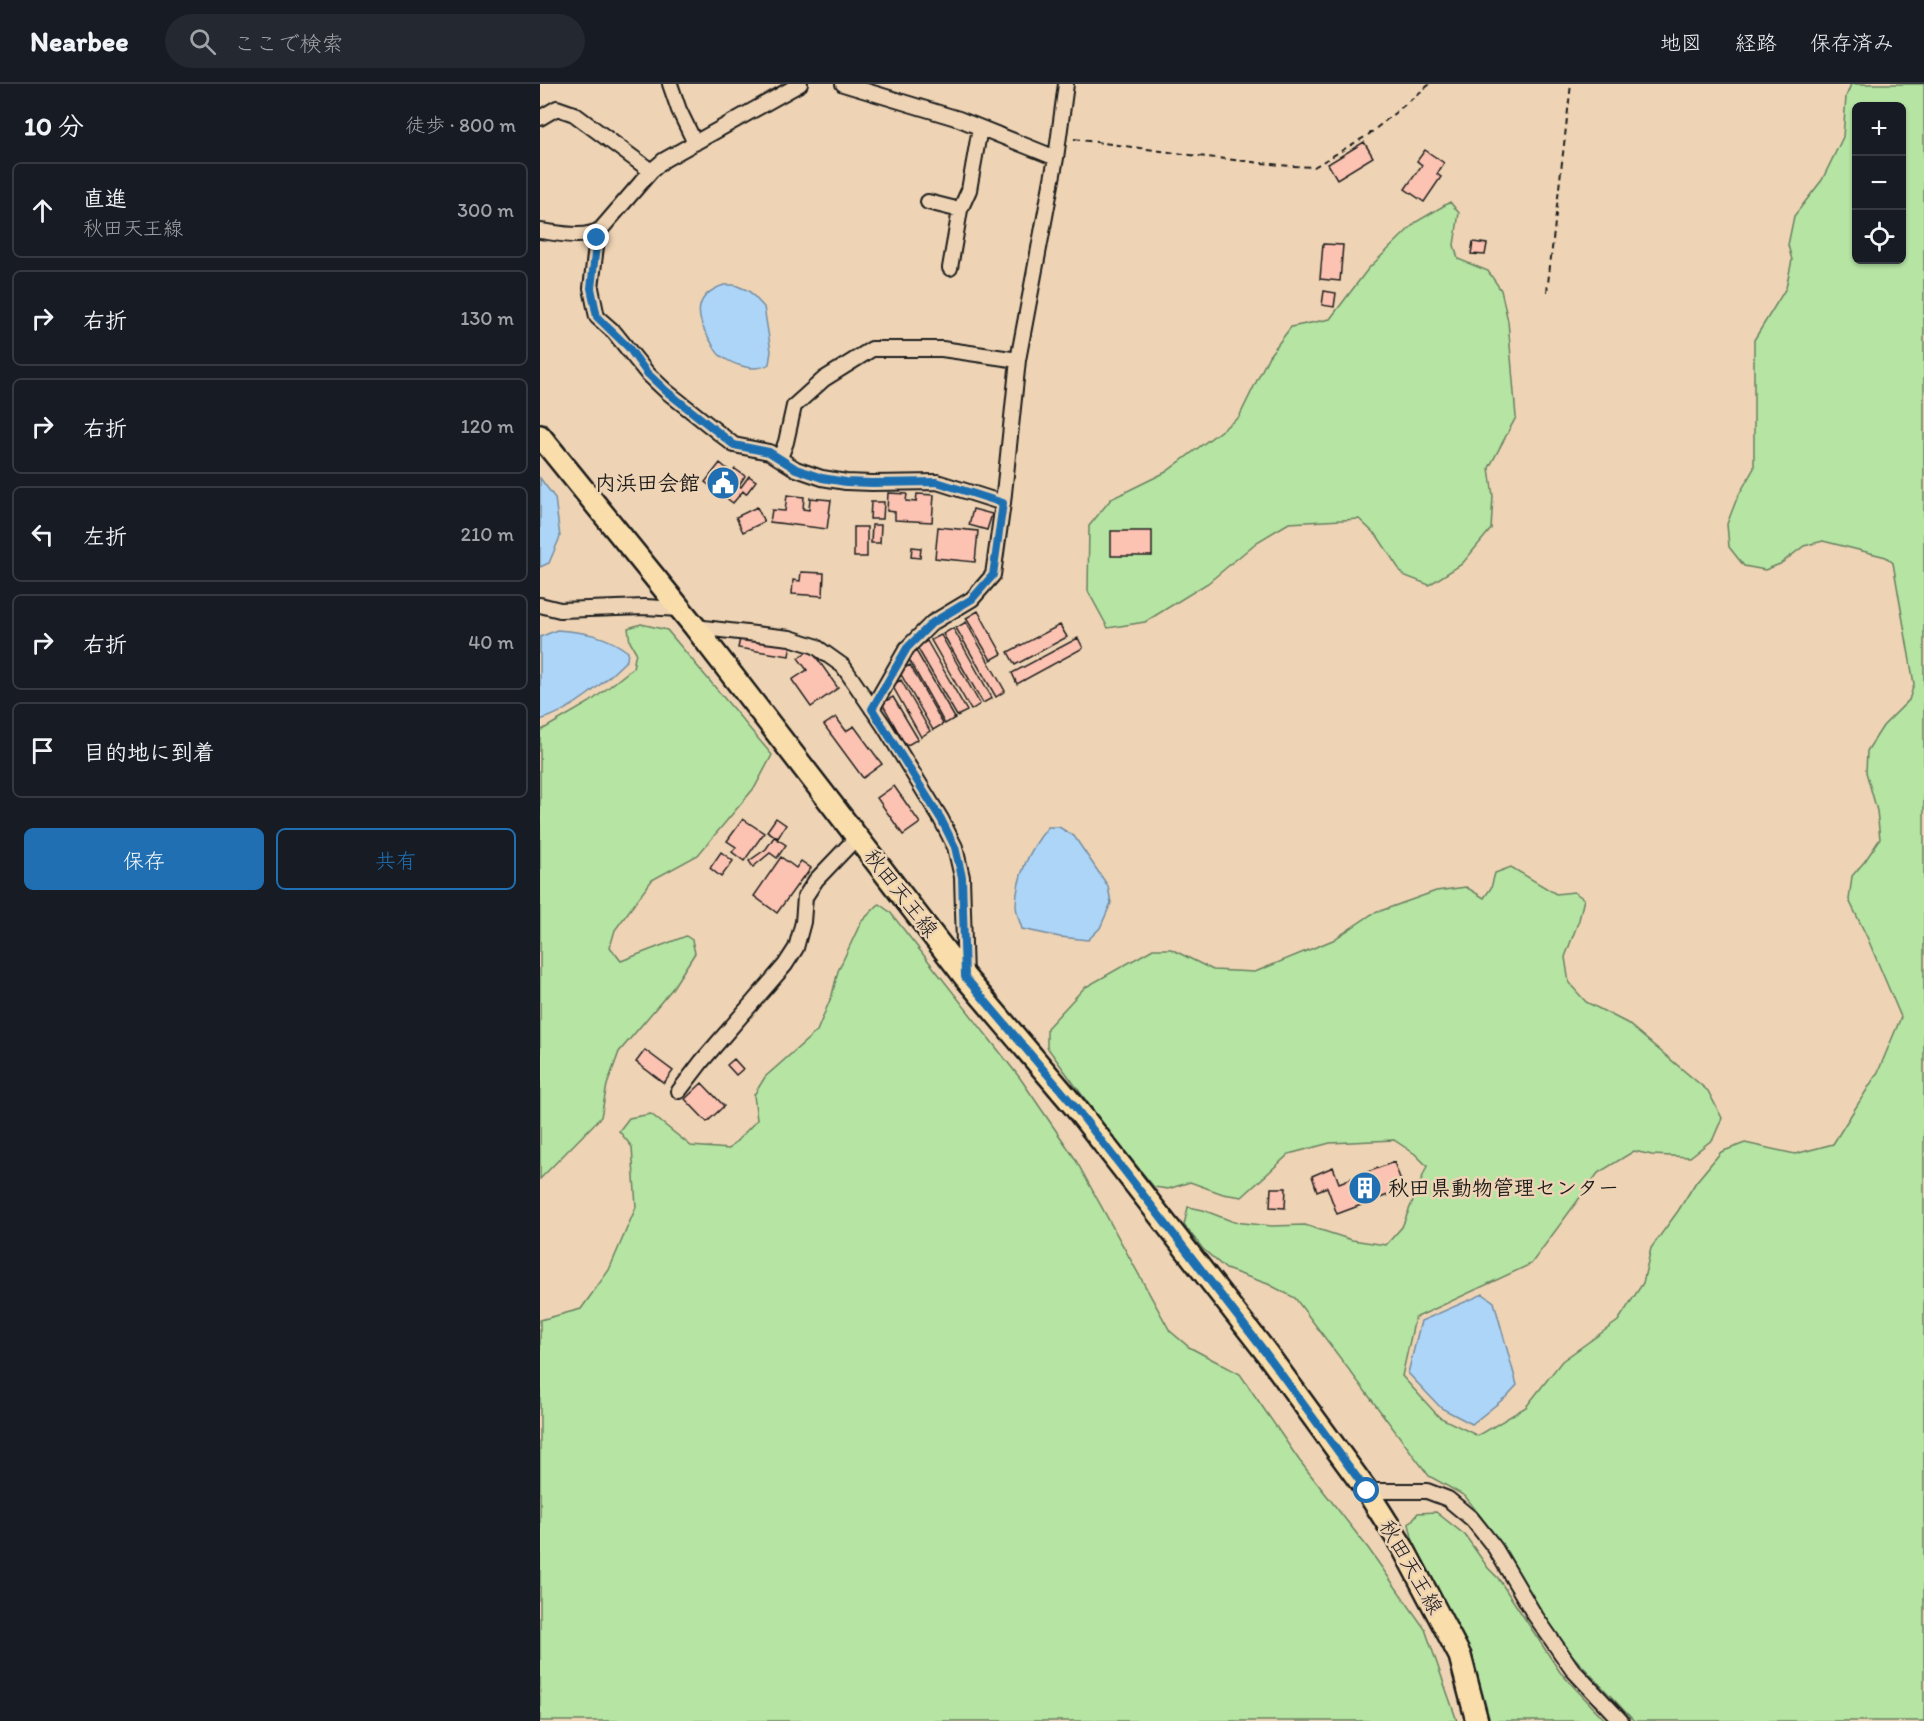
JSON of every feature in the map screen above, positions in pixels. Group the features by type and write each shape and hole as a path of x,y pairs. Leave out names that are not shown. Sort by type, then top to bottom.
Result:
{"main road":[{"name":"秋田天王線","path":"540,436 695,627 965,977 1075,1107 1265,1352 1367,1491 1403,1548 1460,1656 1477,1721"}],"street":[{"path":"670,84 679,110 695,143"},
{"path":"540,231 594,234 601,229 651,171 664,160 800,84"},
{"path":"843,84 980,128 1056,158"},
{"path":"872,709 907,648 932,623 972,599 993,575 1018,360 1056,158 1066,84"},
{"path":"540,118 557,108 574,114 651,171"},
{"path":"950,268 960,210 969,190 980,128"},
{"path":"928,202 960,210"},
{"path":"594,234 597,238 591,288 597,317 622,340 647,373 666,391 734,445 769,452 796,469 830,479 872,483 937,482 1003,503"},
{"path":"780,458 794,406 824,380 872,349 942,349 1018,360"},
{"path":"540,605 560,610 645,607 679,609"},
{"path":"695,627 790,638 815,646 843,666 941,819 955,847 962,877 965,977"},
{"path":"679,1091 785,965 796,948 803,922 805,897 816,880 857,837"},
{"path":"1367,1491 1427,1491 1448,1499 1473,1519 1495,1548 1534,1614 1572,1669 1621,1721"}],"path":[{"path":"1059,137 1198,156 1314,167 1368,135 1430,84"},
{"path":"1547,292 1571,84"}],"green space":[{"path":"1851,84 1924,84 1924,1721 1634,1721 1572,1655 1532,1598 1488,1526 1465,1496 1429,1476 1295,1298 1268,1284 1226,1269 1203,1249 1184,1225 1188,1207 1234,1222 1272,1226 1305,1225 1352,1240 1386,1245 1402,1227 1427,1166 1415,1154 1394,1140 1330,1143 1289,1154 1242,1197 1223,1194 1190,1182 1168,1189 1154,1187 1109,1132 1047,1047 1047,1028 1084,988 1153,949 1171,949 1213,970 1255,972 1333,940 1372,914 1436,891 1466,887 1484,898 1491,888 1495,873 1511,867 1556,894 1574,892 1584,899 1565,957 1569,983 1586,1002 1627,1023 1708,1091 1722,1118 1713,1139 1690,1157 1652,1155 1634,1151 1598,1173 1531,1264 1415,1318 1402,1376 1439,1417 1478,1436 1526,1407 1562,1361 1618,1321 1643,1283 1651,1248 1696,1182 1721,1152 1745,1143 1795,1154 1833,1144 1878,1072 1901,1017 1849,900 1852,876 1880,839 1877,811 1866,772 1867,751 1883,726 1909,700 1914,684 1893,563 1886,557 1823,541 1804,546 1780,564 1765,570 1744,566 1729,547 1727,524 1737,498 1754,468 1754,340 1786,288 1792,260 1788,245 1794,216 1822,180 1843,137 1846,97"},
{"path":"1450,202 1459,213 1454,245 1458,259 1488,271 1501,290 1508,321 1516,417 1489,468 1493,496 1491,529 1462,564 1429,585 1403,575 1378,537 1359,519 1289,523 1257,542 1208,583 1145,622 1108,628 1088,591 1089,526 1111,499 1166,472 1239,417 1269,356 1291,327 1330,319 1368,269 1416,222"},
{"path":"641,624 667,630 772,755 755,787 698,855 652,880 615,930 610,947 621,961 686,936 692,940 695,953 672,989 619,1052 607,1085 601,1117 540,1179 540,731 590,702 633,668 636,652 630,642 628,628"},
{"path":"879,904 890,912 1020,1078 1074,1157 1170,1331 1189,1347 1240,1374 1299,1460 1368,1548 1425,1629 1457,1721 540,1721 540,1320 581,1309 609,1270 636,1207 632,1147 619,1131 629,1118 651,1114 691,1146 729,1149 757,1120 754,1095 765,1077 817,1031 832,995 838,971 861,922"},
{"path":"1436,1512 1465,1535 1488,1568 1498,1578 1560,1672 1606,1721 1487,1721 1476,1675 1436,1584 1413,1542 1409,1524 1418,1513"}],"water":[{"path":"724,285 735,285 749,291 764,307 771,351 769,364 764,367 745,367 719,355 701,323 699,315 702,300 714,289"},
{"path":"540,478 555,498 560,537 549,563 540,567"},
{"path":"557,630 586,633 603,638 628,652 627,660 576,703 540,720 540,637"},
{"path":"1048,827 1059,827 1074,836 1108,886 1111,903 1100,928 1088,940 1022,929 1016,908 1019,883 1025,863"},
{"path":"1483,1294 1494,1302 1517,1385 1472,1424 1441,1408 1408,1373 1421,1321"}],"building":[{"path":"1364,142 1373,157 1337,179 1328,164"},
{"path":"1425,150 1444,163 1437,174 1441,177 1424,202 1405,189 1422,165 1417,161"},
{"path":"1473,242 1487,244 1485,255 1471,254"},
{"path":"1323,244 1343,245 1340,281 1320,279"},
{"path":"1324,291 1336,293 1334,307 1322,305"},
{"name":"内浜田会館","path":"720,463 732,473 735,469 745,476 739,485 741,487 749,476 756,481 746,494 743,491 733,503 705,482"},
{"path":"888,493 907,494 906,501 916,502 917,494 934,495 932,522 895,520 895,512 887,511"},
{"path":"787,495 804,497 803,509 809,510 810,498 831,500 827,529 770,522 772,510 785,511"},
{"path":"871,502 884,502 883,519 870,519"},
{"path":"757,507 764,522 743,532 736,517"},
{"path":"973,509 992,514 987,530 969,525"},
{"path":"872,525 881,525 880,543 871,543"},
{"path":"854,527 867,527 867,557 854,557"},
{"path":"938,527 978,531 975,562 935,558"},
{"path":"1111,531 1152,531 1152,556 1111,556"},
{"path":"912,547 921,548 920,558 911,557"},
{"path":"801,572 824,573 823,596 792,594 793,580 800,581"},
{"path":"978,611 1002,654 991,660 966,618"},
{"path":"966,622 1005,691 996,697 956,628"},
{"path":"1060,625 1067,637 1015,665 1008,652"},
{"path":"953,628 992,698 983,703 943,634"},
{"path":"741,634 791,643 789,656 738,648"},
{"path":"941,635 980,704 971,710 931,640"},
{"path":"1078,638 1083,648 1017,684 1012,673"},
{"path":"927,641 967,711 957,716 917,647"},
{"path":"915,649 955,718 945,724 906,654"},
{"path":"808,651 814,654 838,688 811,707 792,680 807,670 798,658"},
{"path":"910,665 943,724 933,730 899,671"},
{"path":"901,680 930,731 921,737 892,685"},
{"path":"893,697 918,739 906,746 882,703"},
{"path":"836,717 846,731 854,726 882,764 863,778 824,725"},
{"path":"894,786 920,823 903,835 877,798"},
{"path":"776,818 786,825 778,838 767,831"},
{"path":"743,819 764,833 744,861 732,852 736,847 727,841"},
{"path":"774,837 786,845 777,858 770,853 753,867 749,861 766,849"},
{"path":"721,852 733,861 721,877 710,868"},
{"path":"781,857 796,868 801,861 811,868 777,913 754,896"},
{"path":"645,1050 673,1071 664,1083 636,1062"},
{"path":"734,1059 743,1069 736,1075 727,1065"},
{"path":"702,1083 724,1106 707,1122 685,1099"},
{"name":"秋田県動物管理センター","path":"1394,1162 1404,1189 1337,1214 1327,1187 1317,1191 1312,1176 1333,1167 1339,1183"},
{"path":"1271,1188 1286,1188 1285,1208 1270,1207"}],"place":[{"name":"内浜田会館","path":"723,483"},
{"name":"秋田県動物管理センター","path":"1365,1188"}],"route":[{"path":"597,238 591,288 597,317 629,348 647,373 666,391 734,445 769,452 796,469 822,478 872,483 937,482 1003,503 993,575 972,599 932,623 907,648 872,709 941,819 955,847 962,877 965,977 1075,1107 1265,1352 1367,1491"}]}
